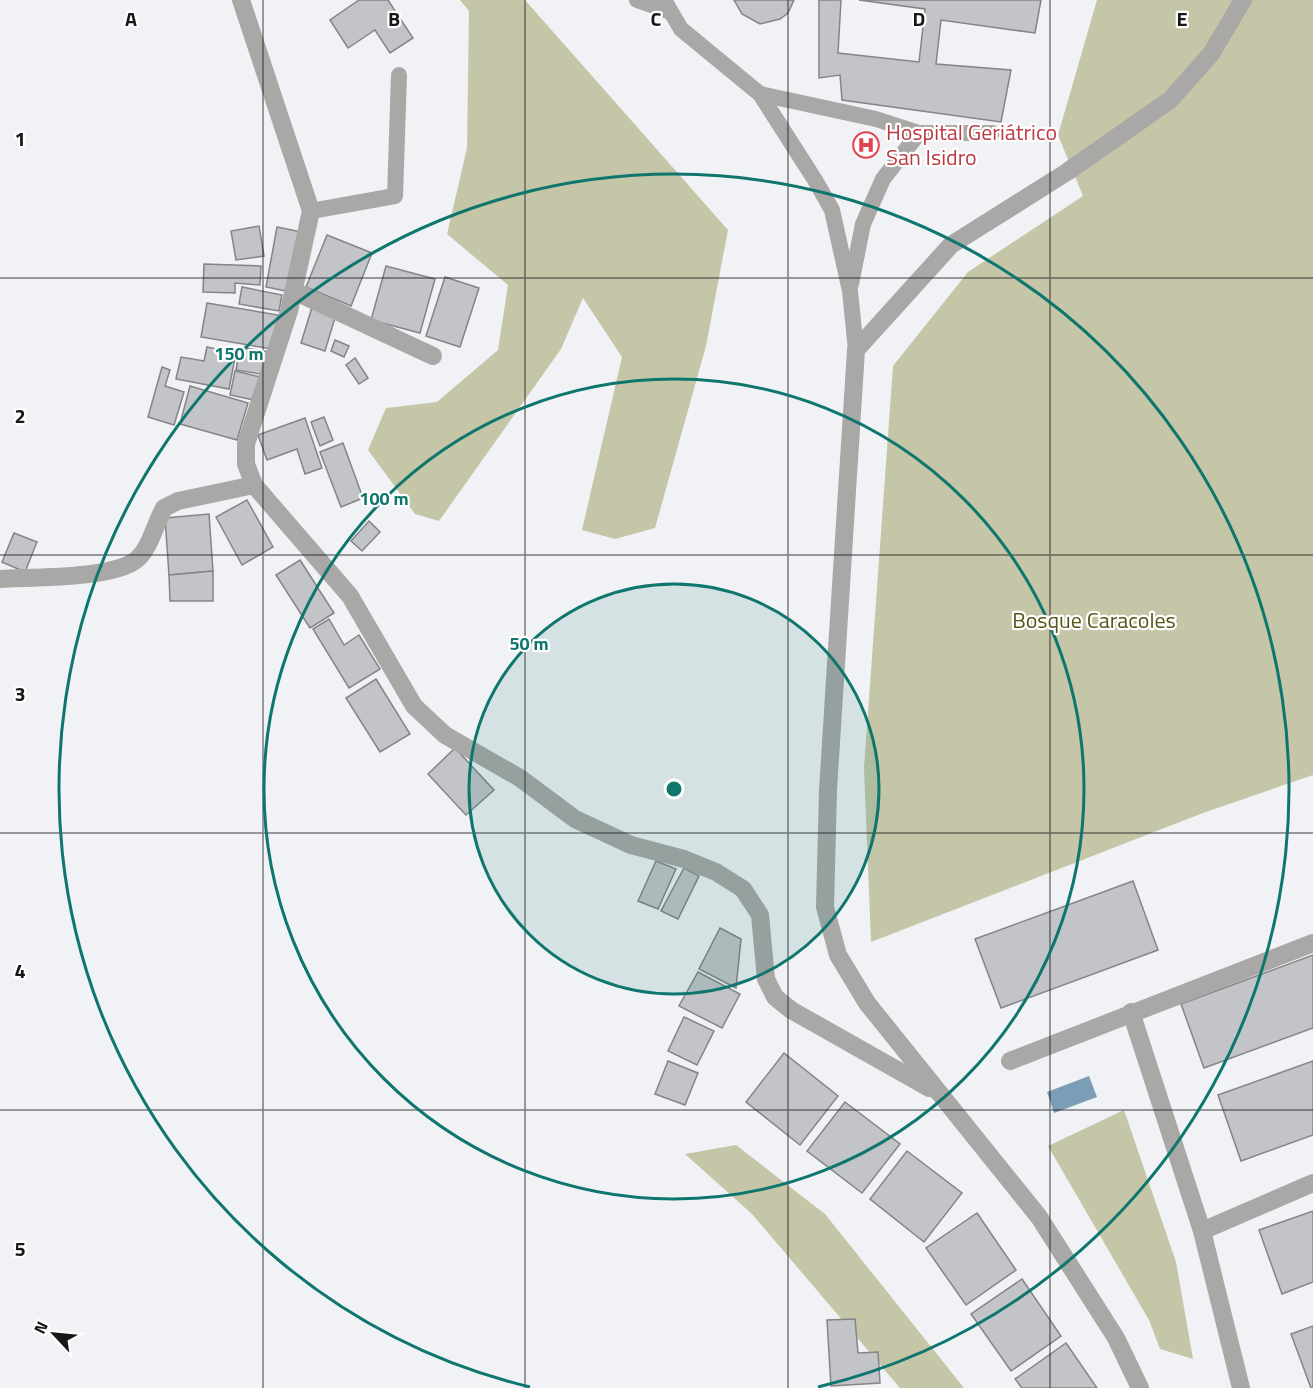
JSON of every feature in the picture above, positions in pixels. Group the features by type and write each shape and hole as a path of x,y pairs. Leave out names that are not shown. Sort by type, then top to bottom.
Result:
{"street":[{"path":"241,0 311,210 294,291 246,444 246,464 254,485 350,596 414,706 445,735 520,778 575,819 631,845 716,872 743,890 760,915 766,979 775,996 791,1010 938,1093"},
{"path":"1140,1388 1116,1338 1039,1216 867,1004 838,955 825,907 828,790 856,350 951,245 1077,166 1170,100 1211,54 1243,0"},
{"path":"294,291 433,356"},
{"path":"0,579 90,574 121,568 136,560 146,547 164,508 178,501 254,485"},
{"path":"1010,1061 1313,943"},
{"path":"1131,1012 1203,1231 1241,1388"},
{"path":"1203,1231 1313,1183"}],"lane":[{"path":"637,0 666,6 681,29 760,94 831,210 850,291 856,350"},
{"path":"311,210 395,196 399,75"},
{"path":"760,94 876,119 919,133 992,133"},
{"path":"850,291 867,215 883,179 919,133"}],"green space":[{"path":"460,0 525,0 728,230 706,346 655,528 615,539 582,530 622,357 583,298 561,349 439,521 415,514 368,450 386,408 437,402 498,350 508,285 447,234 467,148 469,11"},
{"name":"Bosque Caracoles","path":"1097,0 1313,0 1313,775 1203,813 871,942 864,768 893,366 968,272 1083,196 1058,135"},
{"path":"1124,1110 1176,1262 1193,1359 1160,1349 1149,1320 1048,1146"},
{"path":"736,1145 825,1214 964,1388 900,1388 752,1214 685,1154"}],"water":[{"path":"1089,1076 1097,1097 1054,1113 1047,1092"}],"building":[{"path":"359,0 388,0 413,38 390,53 375,30 348,48 330,20"},
{"path":"734,0 794,0 788,13 780,19 760,24 742,14"},
{"path":"819,0 841,0 838,53 919,62 925,9 859,0 1041,0 1035,33 941,20 936,64 1011,70 1001,122 842,100 840,75 819,78"},
{"path":"259,226 264,256 236,260 231,231"},
{"path":"277,227 302,232 291,292 266,287"},
{"path":"327,235 372,253 351,306 306,287"},
{"path":"204,264 261,266 260,285 235,283 235,293 203,292"},
{"path":"386,266 435,279 420,333 371,320"},
{"path":"445,277 479,288 460,347 426,336"},
{"path":"242,287 282,295 279,311 239,304"},
{"path":"207,303 278,315 272,349 201,337"},
{"path":"313,304 337,311 325,351 301,343"},
{"path":"335,340 349,346 344,357 331,351"},
{"path":"207,347 236,353 229,389 176,379 181,357 204,361"},
{"path":"240,347 270,352 266,375 236,370"},
{"path":"355,358 368,378 359,384 346,365"},
{"path":"162,367 170,370 165,386 184,392 174,425 148,417"},
{"path":"235,371 260,377 254,400 230,395"},
{"path":"190,386 248,403 237,440 180,424"},
{"path":"324,417 333,440 320,446 311,422"},
{"path":"305,418 322,468 305,474 297,449 267,460 258,435"},
{"path":"343,443 363,498 341,507 320,452"},
{"path":"247,500 273,547 242,565 216,517"},
{"path":"209,514 213,571 169,575 165,518"},
{"path":"369,521 380,532 362,551 351,541"},
{"path":"14,533 37,542 25,572 2,562"},
{"path":"300,560 334,613 310,628 276,575"},
{"path":"213,571 213,601 170,601 169,575"},
{"path":"329,619 344,645 359,635 380,669 349,688 313,629"},
{"path":"376,679 410,734 380,752 346,698"},
{"path":"455,748 494,790 466,815 428,774"},
{"path":"656,861 676,869 658,909 638,901"},
{"path":"684,868 699,876 678,919 661,911"},
{"path":"1133,881 1158,950 1001,1008 975,939"},
{"path":"720,928 741,939 736,988 699,969"},
{"path":"1313,955 1313,1028 1204,1068 1181,1004"},
{"path":"698,972 740,994 722,1028 679,1006"},
{"path":"684,1017 714,1031 697,1065 668,1051"},
{"path":"784,1053 838,1096 800,1145 746,1102"},
{"path":"668,1061 698,1073 685,1105 655,1094"},
{"path":"1313,1061 1313,1135 1241,1161 1218,1095"},
{"path":"845,1102 900,1144 862,1193 807,1151"},
{"path":"907,1151 962,1193 924,1242 870,1199"},
{"path":"1313,1211 1313,1282 1282,1294 1259,1230"},
{"path":"977,1213 1016,1270 966,1305 926,1248"},
{"path":"1022,1279 1061,1336 1011,1371 971,1314"},
{"path":"855,1319 858,1353 878,1352 880,1383 831,1386 827,1320"},
{"path":"1313,1326 1313,1388 1311,1388 1291,1334"},
{"path":"1066,1343 1097,1388 1022,1388 1015,1379"}],"place":[{"name":"Hospital Geriátrico San Isidro","path":"866,145"}]}
